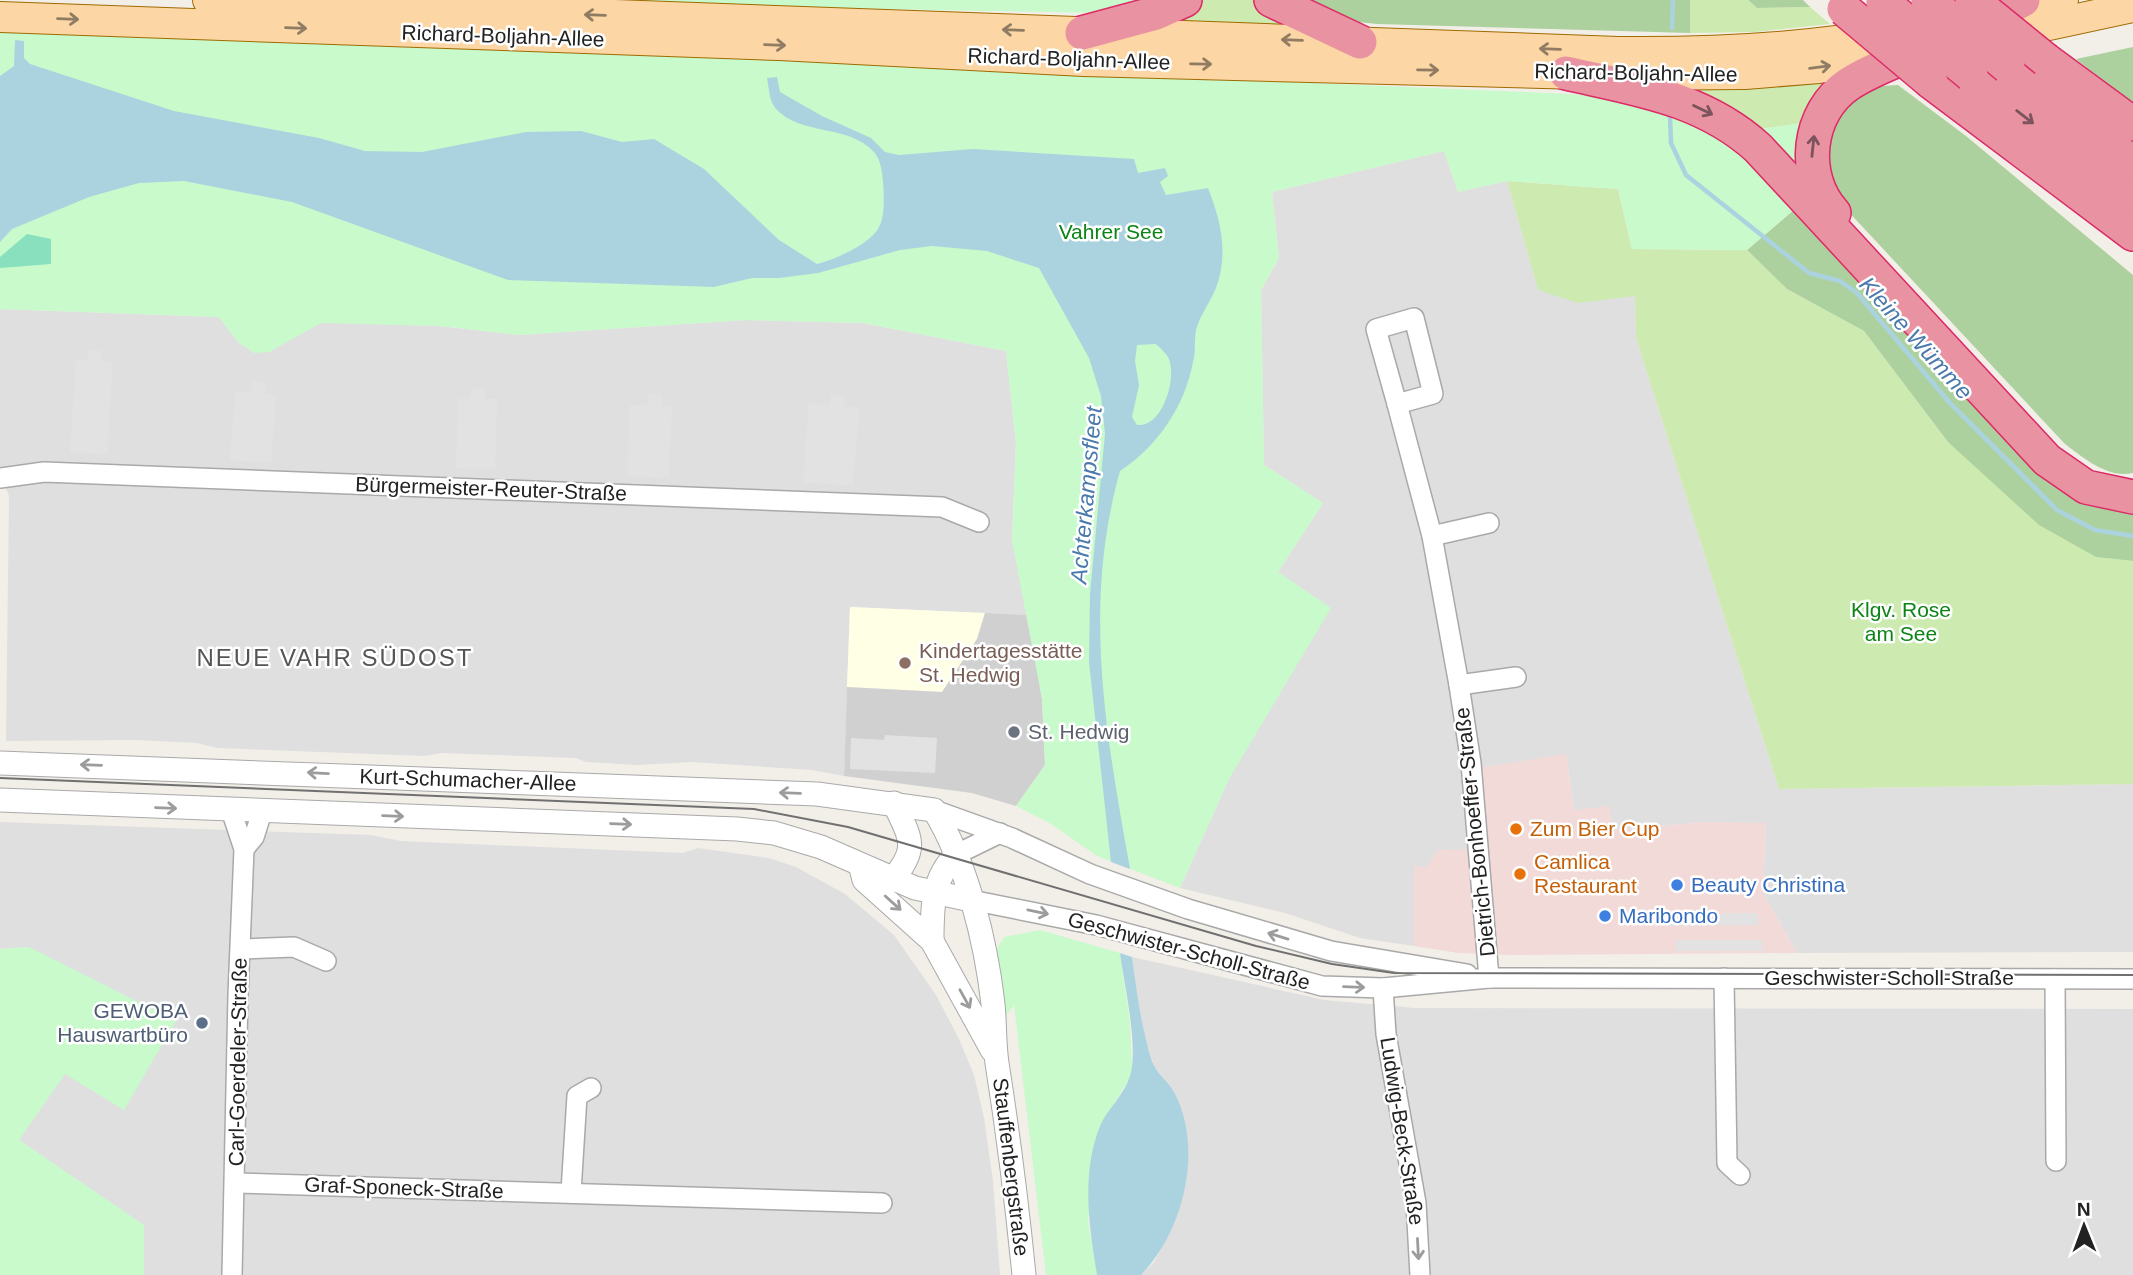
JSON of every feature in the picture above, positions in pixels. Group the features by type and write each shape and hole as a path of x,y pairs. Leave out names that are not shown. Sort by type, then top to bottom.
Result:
{"highway":[{"path":"1082,33 1156,13 1185,0"},
{"path":"1271,0 1360,42"},
{"path":"1928,0 2008,67 2133,163"},
{"path":"1882,1 1971,75 2133,200"},
{"path":"1998,4 2046,60 2133,124"},
{"path":"1839,5 1931,82 2133,234"},
{"path":"1913,53 1851,82 1825,109 1815,131 1812,156 1821,194 1827,205 2067,461 2104,481 2133,485"},
{"path":"1566,73 1675,98 1715,116 1745,136 2048,460 2086,487 2133,497"},
{"path":"2065,185 2133,247"}],"main road":[{"name":"Richard-Boljahn-Allee","path":"208,0 1082,33 1706,52 1852,40 1998,4 2063,0"},
{"name":"Richard-Boljahn-Allee","path":"0,17 779,45 1084,61 1745,75 1819,68 1913,53 2133,7"}],"street":[{"name":"Dietrich-Bonhoeffer-Straße","path":"1397,404 1432,536 1459,685 1471,763 1489,978"},
{"name":"Bürgermeister-Reuter-Straße","path":"0,478 44,472 806,500 942,507 979,522"},
{"path":"1432,536 1489,523"},
{"name":"Dietrich-Bonhoeffer-Straße","path":"1459,685 1516,677"},
{"name":"Kurt-Schumacher-Allee","path":"0,763 817,794 934,810"},
{"name":"Kurt-Schumacher-Allee","path":"0,800 737,829 799,841 892,880"},
{"path":"892,880 905,864 911,845 910,836 894,803"},
{"name":"Carl-Goerdeler-Straße","path":"231,810 244,849 232,1275"},
{"name":"Geschwister-Scholl-Straße","path":"934,810 1000,833 1102,878 1287,939 1381,961 1489,978"},
{"name":"Stauffenbergstraße","path":"934,810 957,854 971,900 993,1002 996,1059 1007,1120 1024,1275"},
{"name":"Carl-Goerdeler-Straße","path":"244,849 254,837 262,812"},
{"path":"957,854 1000,833"},
{"name":"Stauffenbergstraße","path":"932,941 930,916 934,893 944,866 957,854"},
{"name":"Stauffenbergstraße","path":"859,864 864,880 932,941 996,1059"},
{"name":"Geschwister-Scholl-Straße","path":"892,880 934,893 1096,925 1322,986 1383,988 1489,978 2133,979"},
{"path":"241,949 294,947 326,961"},
{"path":"1724,978 1727,1163 1741,1175"},
{"path":"2055,979 2056,1161"},
{"name":"Ludwig-Beck-Straße","path":"1383,988 1386,1034 1416,1203 1420,1275"},
{"path":"572,1192 577,1096 591,1088"},
{"name":"Graf-Sponeck-Straße","path":"236,1182 882,1203"}],"shaded area":[{"path":"1444,151 1458,192 1507,181 1538,290 1616,298 1635,295 1636,338 1779,789 2133,784 2133,952 1797,953 1763,893 1766,824 1706,822 1613,830 1574,810 1566,754 1481,849 1426,868 1414,866 1414,946 1360,938 1285,913 1180,888 1229,779 1278,572 1323,503 1264,465 1261,290 1279,258 1272,192"},
{"path":"0,309 219,317 238,342 269,352 321,322 440,326 519,335 746,320 863,323 1006,351 1016,443 1012,540 1028,615 850,607 844,776 812,770 691,762 638,765 586,762 576,758 442,753 425,756 217,748 197,743 136,740 6,741 9,496 0,474"},
{"path":"88,350 102,351 102,362 113,362 107,454 70,452 76,359 87,360"},
{"path":"252,381 266,382 265,394 276,395 271,463 230,460 235,391 251,392"},
{"path":"471,388 485,389 485,399 497,399 495,469 456,468 458,399 470,399"},
{"path":"648,394 662,395 662,406 672,406 669,478 627,476 630,405 647,405"},
{"path":"831,395 845,396 844,406 859,407 853,486 803,482 809,403 830,405"},
{"name":"Kindertagesstätte St. Hedwig","path":"850,607 985,613 977,639 942,692 847,687"},
{"path":"985,613 1028,615 1042,699 1045,765 1016,806 972,793 844,776 847,687 942,692 977,639"},
{"path":"885,735 937,738 935,773 850,769 851,738 884,740"},
{"path":"1566,754 1574,810 1609,806 1613,830 1706,822 1766,823 1763,893 1797,953 1512,955 1458,953 1414,946 1414,865 1426,868 1438,850 1480,849 1472,769"},
{"path":"0,822 371,835 401,841 683,853 698,848 769,858 796,867 845,894 894,935 936,995 959,1039 974,1075 984,1118 993,1181 1000,1275 144,1275 143,1225 19,1140 65,1073 29,947 0,949"},
{"path":"1758,913 1758,925 1667,926 1667,914"},
{"path":"1676,940 1762,940 1763,951 1676,951"},
{"path":"1132,957 1324,1000 1415,1008 2133,1009 2133,1275 1141,1275 1154,1262 1168,1236 1186,1183 1174,1092 1154,1066 1140,1021"}],"green space":[{"path":"506,0 1164,0 1103,13 879,9 843,15"},
{"path":"1196,0 1257,0 1321,31 1143,26"},
{"path":"1275,0 1690,0 1690,33 1377,24 1338,20"},
{"path":"1316,0 1573,0 1317,2"},
{"path":"1690,0 1748,0 1757,8 1810,7 1830,24 1755,32 1690,33"},
{"path":"1748,0 1803,0 1810,7 1757,8"},
{"name":"Vahrer See","path":"0,27 1617,96 1721,134 1796,208 1747,250 1632,249 1618,189 1507,181 1458,192 1444,151 1272,192 1279,258 1261,290 1264,465 1323,503 1278,572 1331,608 1229,779 1180,888 1097,856 1051,824 1016,806 1045,765 1042,699 1012,540 1016,443 1006,351 863,323 746,320 519,335 440,326 321,323 269,352 254,353 238,342 219,317 0,309"},
{"path":"2133,47 2133,104 2076,59"},
{"path":"1853,72 1810,122 1745,131 1687,85"},
{"path":"1898,85 1966,136 2133,275 2133,473 2105,470 2064,443 1845,208 1828,184 1822,136 1864,87"},
{"path":"1810,122 1802,171 1745,131"},
{"name":"Klgv. Rose am See","path":"1507,181 1618,189 1632,249 1747,250 1787,289 1864,331 1948,442 2096,557 2133,561 2133,784 1779,789 1636,338 1635,296 1578,303 1538,290"},
{"path":"1796,208 2042,470 2133,508 2133,561 2096,557 2039,525 1948,442 1864,331 1787,289 1747,250"},
{"path":"27,234 51,239 51,264 0,268 0,257"},
{"path":"1040,930 1120,953 1130,1023 1132,1067 1130,1078 1100,1126 1088,1220 1097,1275 1046,1275 1014,1005 1005,1017 993,955 1004,937"},
{"path":"29,947 176,1021 124,1110 65,1074 19,1140 144,1225 144,1275 0,1275 0,949"}],"water":[{"name":"Vahrer See","path":"15,40 24,41 24,58 30,64 174,111 319,138 365,151 422,152 526,132 581,131 622,142 654,139 704,169 779,240 817,264 853,250 876,232 883,210 881,166 874,152 864,143 786,117 774,106 767,78 777,77 780,92 822,116 871,138 885,152 899,155 973,149 1134,159 1138,173 1165,168 1168,176 1160,182 1166,195 1208,188 1221,234 1222,258 1218,282 1196,330 1189,378 1176,409 1157,438 1120,471 1102,571 1100,621 1106,719 1130,869 1111,862 1089,662 1090,594 1105,434 1101,396 1089,358 1039,268 987,251 932,246 900,250 818,273 752,278 714,287 508,280 292,202 184,181 139,183 89,197 12,229 0,242 0,76 14,66","holes":["1156,344 1168,357 1171,366 1169,388 1161,410 1146,424 1137,425 1132,417 1139,385 1135,361 1137,345"]},
{"path":"1120,953 1132,957 1148,1048 1154,1065 1174,1092 1183,1114 1188,1138 1188,1163 1178,1213 1169,1236 1156,1257 1141,1275 1097,1275 1089,1219 1090,1163 1100,1126 1128,1083 1132,1064 1132,1033"}],"waterway":[{"name":"Kleine Wümme","path":"1672,28 1673,0"},
{"name":"Kleine Wümme","path":"1670,115 1671,143 1686,175 1809,273 1840,281 1857,293 1949,402 2057,510 2095,530 2133,536"}],"tram line":[{"path":"0,778 754,809 848,827 1256,946 1332,964 1394,973 2133,975"}],"place":[{"name":"Kindertagesstätte St. Hedwig","path":"905,663"},
{"name":"St. Hedwig","path":"1014,732"},
{"name":"Zum Bier Cup","path":"1516,829"},
{"name":"Camlica Restaurant","path":"1520,874"},
{"name":"Beauty Christina","path":"1677,885"},
{"name":"Maribondo","path":"1605,916"},
{"name":"GEWOBA Hauswartbüro","path":"202,1023"}],"district":[{"name":"NEUE VAHR SÜDOST","path":"335,658"}],"water label":[{"name":"Achterkampsfleet","path":"1086,495"}]}
